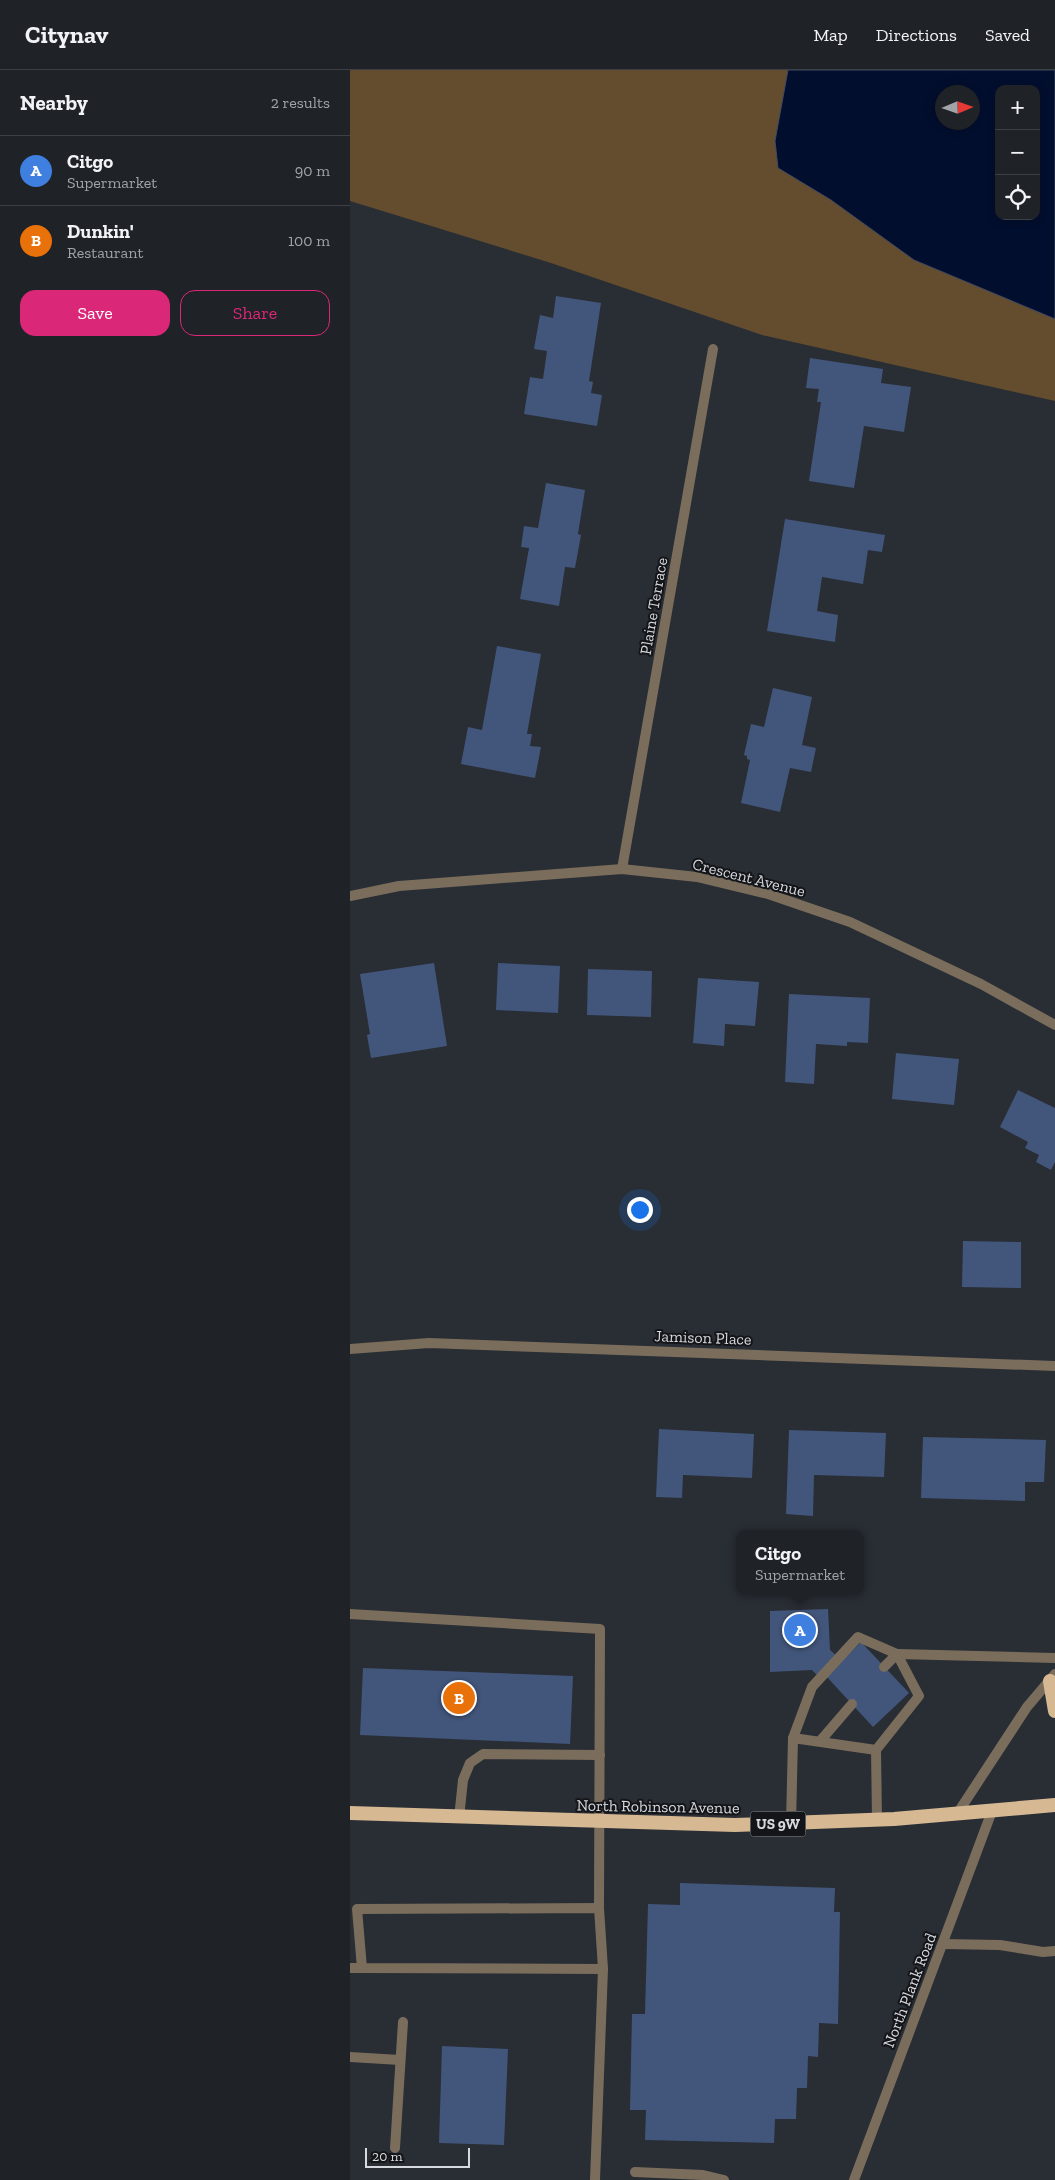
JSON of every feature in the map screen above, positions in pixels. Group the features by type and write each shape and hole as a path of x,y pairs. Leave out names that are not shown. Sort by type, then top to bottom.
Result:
{"highway":[{"path":"1052,1678 1055,1711"},
{"name":"North Robinson Avenue","path":"350,1814 600,1823 689,1825 791,1824 878,1820 1055,1805"}],"street":[{"name":"Plaine Terrace","path":"622,869 713,348"},
{"name":"Crescent Avenue","path":"350,896 399,886 622,869 697,877 768,894 850,922 981,984 1055,1025"},
{"name":"Jamison Place","path":"350,1349 430,1343 1055,1366"},
{"path":"350,1614 600,1629 599,1908 602,1969 595,2180"},
{"path":"791,1824 793,1738 812,1687 858,1637 897,1654 1055,1658"},
{"path":"884,1667 897,1654"},
{"path":"878,1820 876,1750 919,1696 897,1654"},
{"path":"957,1814 1027,1707 1052,1678"},
{"path":"821,1740 852,1704"},
{"path":"793,1738 821,1740 876,1750"},
{"path":"459,1818 464,1780 470,1763 483,1754 600,1755"},
{"name":"North Plank Road","path":"854,2180 992,1811"},
{"path":"362,1968 357,1909 599,1908"},
{"path":"943,1944 1000,1945 1043,1952 1055,1951"},
{"path":"350,1968 602,1969"},
{"path":"395,2148 403,2022"},
{"path":"350,2057 400,2060"},
{"path":"635,2172 704,2175 724,2180"}],"shaded area":[{"path":"350,70 788,70 775,141 778,168 831,200 914,260 1055,319 1055,401 762,335 551,263 350,201"}],"water":[{"path":"788,70 1055,70 1055,319 914,260 831,200 778,168 775,141"}],"building":[{"path":"556,296 601,303 589,381 593,382 591,393 602,395 597,426 524,414 530,377 543,379 547,351 534,349 540,315 553,318"},
{"path":"810,358 883,369 881,383 911,387 904,432 864,426 854,488 809,481 821,402 817,402 819,389 806,388"},
{"path":"546,483 585,490 578,534 581,535 575,568 565,567 559,606 520,599 529,548 521,547 524,526 538,528"},
{"path":"785,519 885,535 882,552 868,550 863,584 822,577 817,611 838,615 835,642 767,631"},
{"path":"497,646 541,654 527,734 532,734 530,746 541,747 535,778 461,764 468,727 482,730"},
{"path":"773,688 812,697 802,745 816,748 811,772 790,768 780,812 741,803 750,760 744,755 751,724 764,727"},
{"path":"434,963 447,1046 371,1058 367,1035 370,1034 360,974"},
{"path":"498,963 560,966 558,1013 496,1010"},
{"path":"588,969 652,971 651,1017 587,1015"},
{"path":"698,978 759,982 755,1026 725,1024 724,1046 693,1043"},
{"path":"789,994 870,998 868,1043 847,1042 847,1046 816,1044 814,1084 785,1082"},
{"path":"896,1053 959,1059 954,1105 892,1099"},
{"path":"1018,1090 1055,1108 1055,1162 1051,1170 1036,1162 1039,1155 1025,1148 1028,1142 1000,1127"},
{"path":"963,1241 1021,1242 1021,1288 962,1287"},
{"path":"659,1429 754,1434 752,1478 683,1475 682,1498 656,1497"},
{"path":"789,1430 886,1433 884,1477 814,1475 813,1516 786,1514"},
{"path":"923,1437 1046,1440 1044,1482 1025,1482 1025,1501 921,1498"},
{"path":"828,1609 830,1650 838,1657 818,1676 812,1670 770,1672 770,1611"},
{"path":"861,1642 909,1693 873,1727 826,1676"},
{"path":"363,1668 573,1676 570,1744 360,1735"},
{"path":"680,1883 835,1888 834,1912 840,1912 838,2024 819,2023 818,2057 808,2056 807,2088 797,2088 796,2119 775,2119 774,2143 645,2140 646,2110 630,2110 632,2014 645,2014 648,1904 680,1905"},
{"path":"442,2046 508,2049 504,2145 439,2143"}],"place":[{"name":"Citgo","path":"800,1630"},
{"name":"Dunkin'","path":"459,1698"}]}
